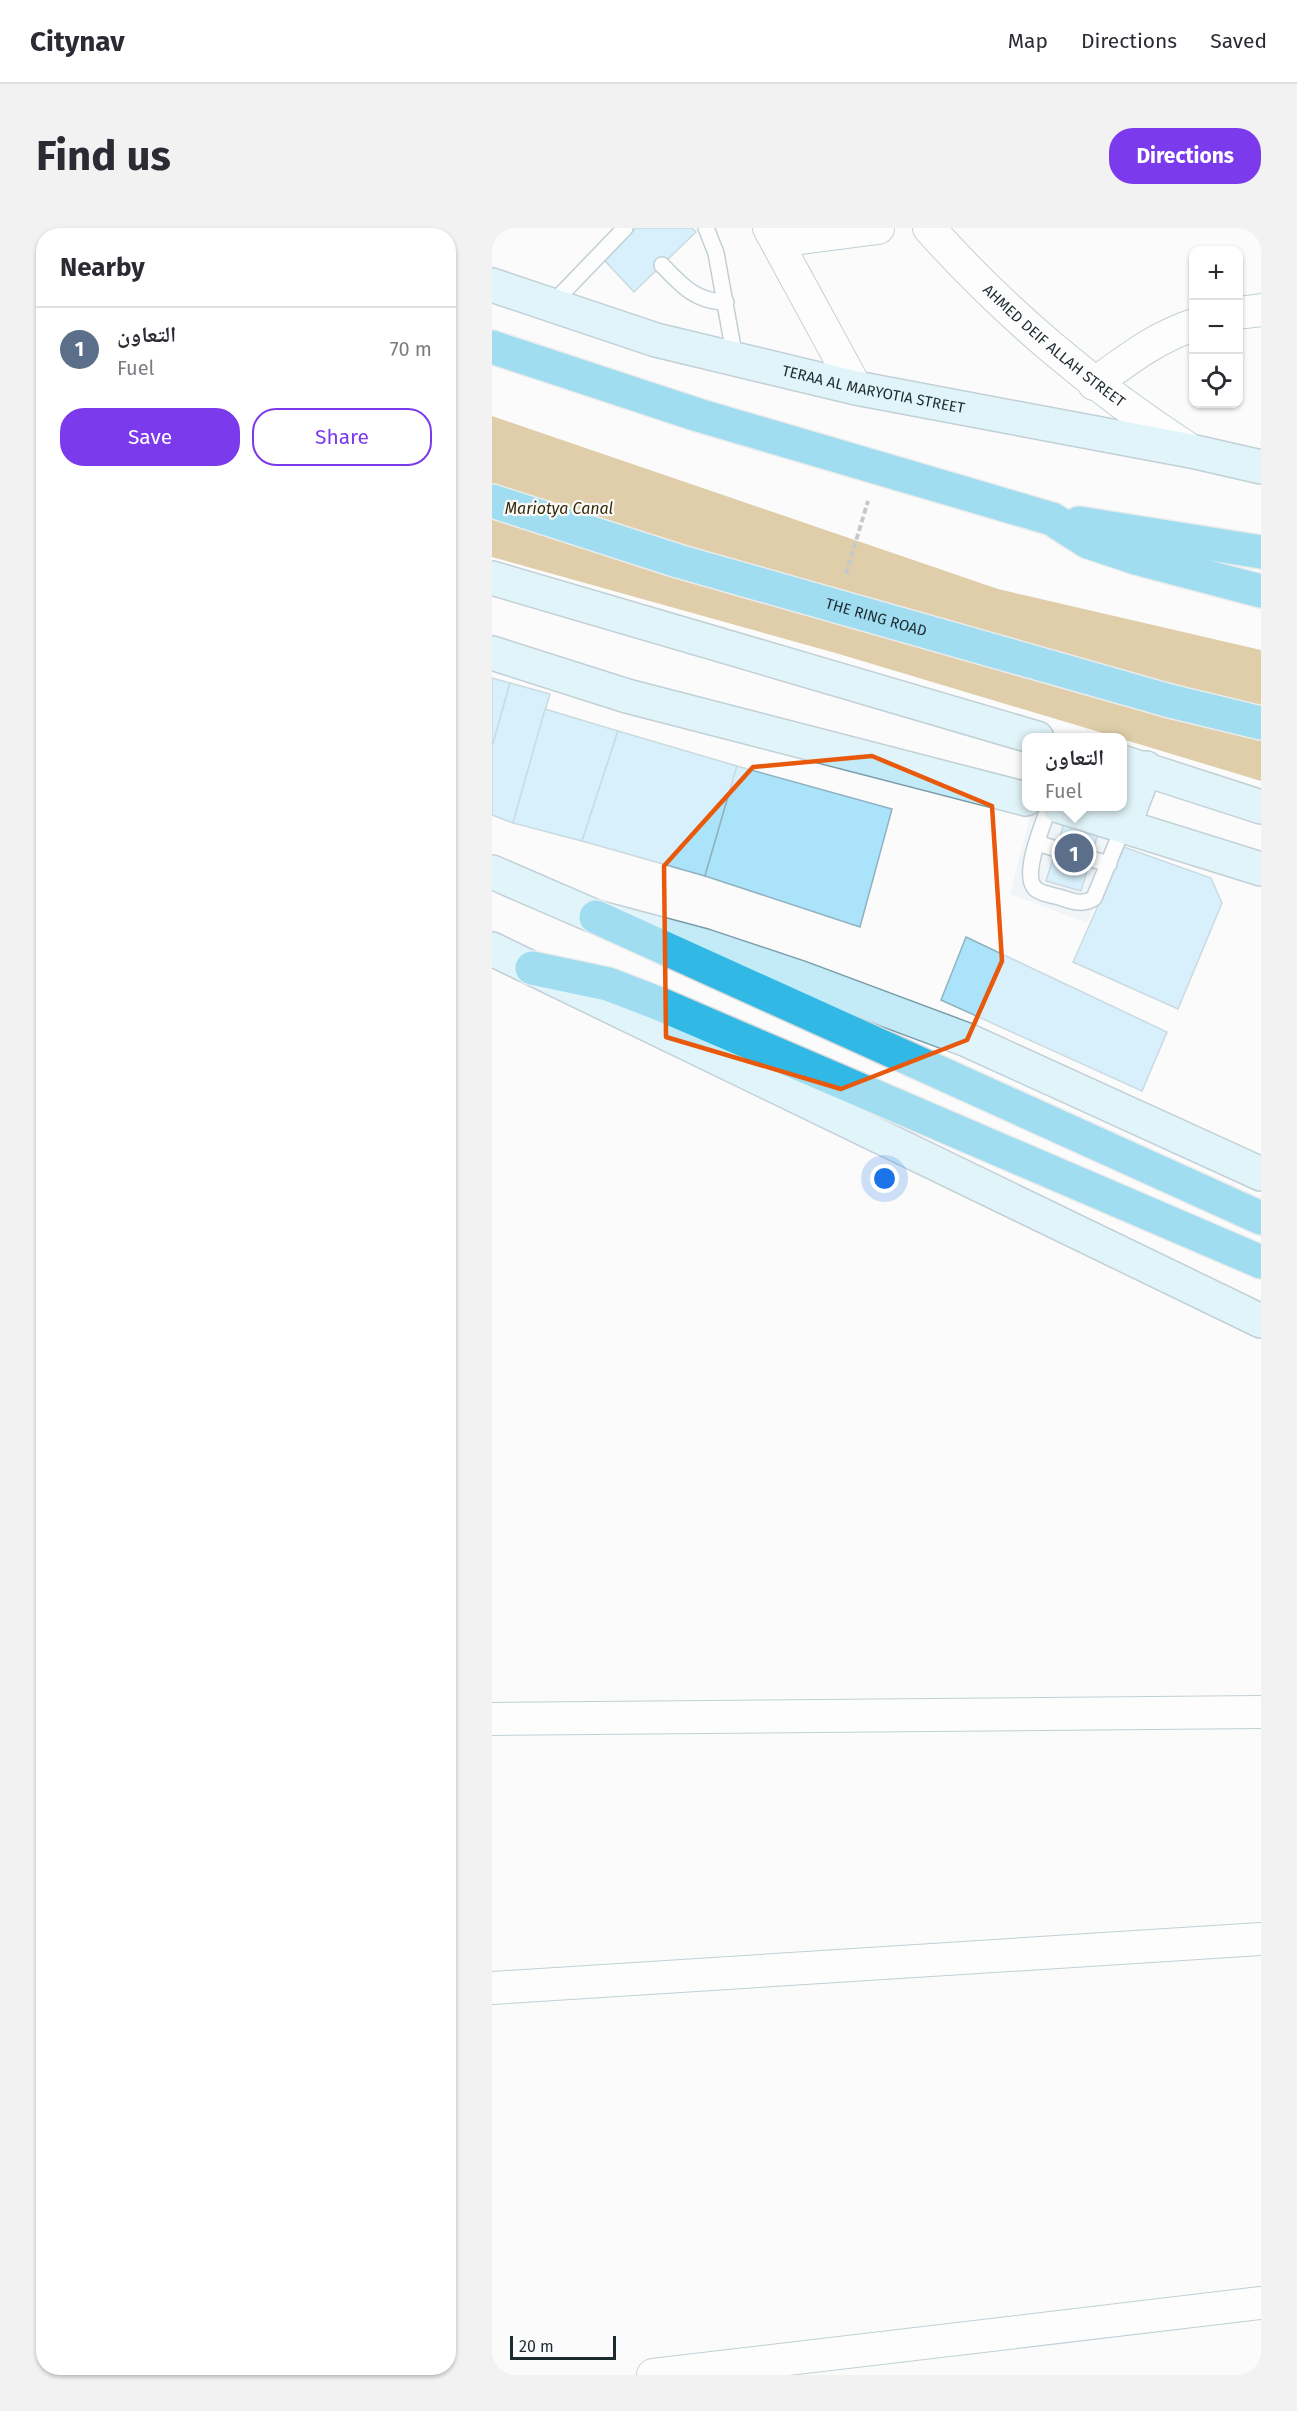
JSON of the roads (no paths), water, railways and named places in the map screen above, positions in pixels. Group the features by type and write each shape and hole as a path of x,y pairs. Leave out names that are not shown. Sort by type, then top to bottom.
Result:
{"highway":[{"path":"492,347 698,415 1052,519 1261,552"},
{"name":"THE RING ROAD","path":"492,501 678,561 1170,701 1261,723"},
{"path":"1052,519 1088,542 1107,549 1261,591"},
{"path":"596,917 1256,1216"},
{"path":"532,968 608,984 660,1004 1261,1262"}],"main road":[{"name":"TERAA AL MARYOTIA STREET","path":"492,285 656,340 856,388 1191,451 1261,467"},
{"path":"492,578 1022,734"},
{"path":"492,653 627,696 1022,798"},
{"path":"1127,807 1134,765 1261,807"},
{"path":"1073,811 1261,869"},
{"path":"1124,825 1126,811"},
{"path":"492,872 596,917 705,946 886,1009 967,1040 1046,1074 1261,1174"},
{"path":"492,949 1261,1321"}],"street":[{"path":"856,388 773,235 878,228"},
{"name":"AHMED DEIF ALLAH STREET","path":"929,228 1005,307 1094,384 1191,451"},
{"path":"1243,312 1261,310"},
{"path":"1094,384 1139,352 1163,338 1189,327"},
{"path":"492,1719 1261,1712"},
{"path":"492,1988 1261,1939"},
{"path":"653,2375 1261,2303"}],"lane":[{"path":"706,228 716,253 735,359"},
{"path":"550,306 629,229"},
{"path":"662,265 693,294 703,299 726,302"},
{"path":"1048,811 1030,867 1032,885 1037,890 1074,902 1088,903 1094,898 1124,825"},
{"path":"1038,843 1056,849"},
{"path":"1091,859 1109,864"}],"water":[{"name":"Mariotya Canal","path":"492,416 998,589 1261,650 1261,781 1127,741 1127,733 1103,733 839,654 492,557"}],"place":[{"name":"التعاون","path":"1074,853"}]}
